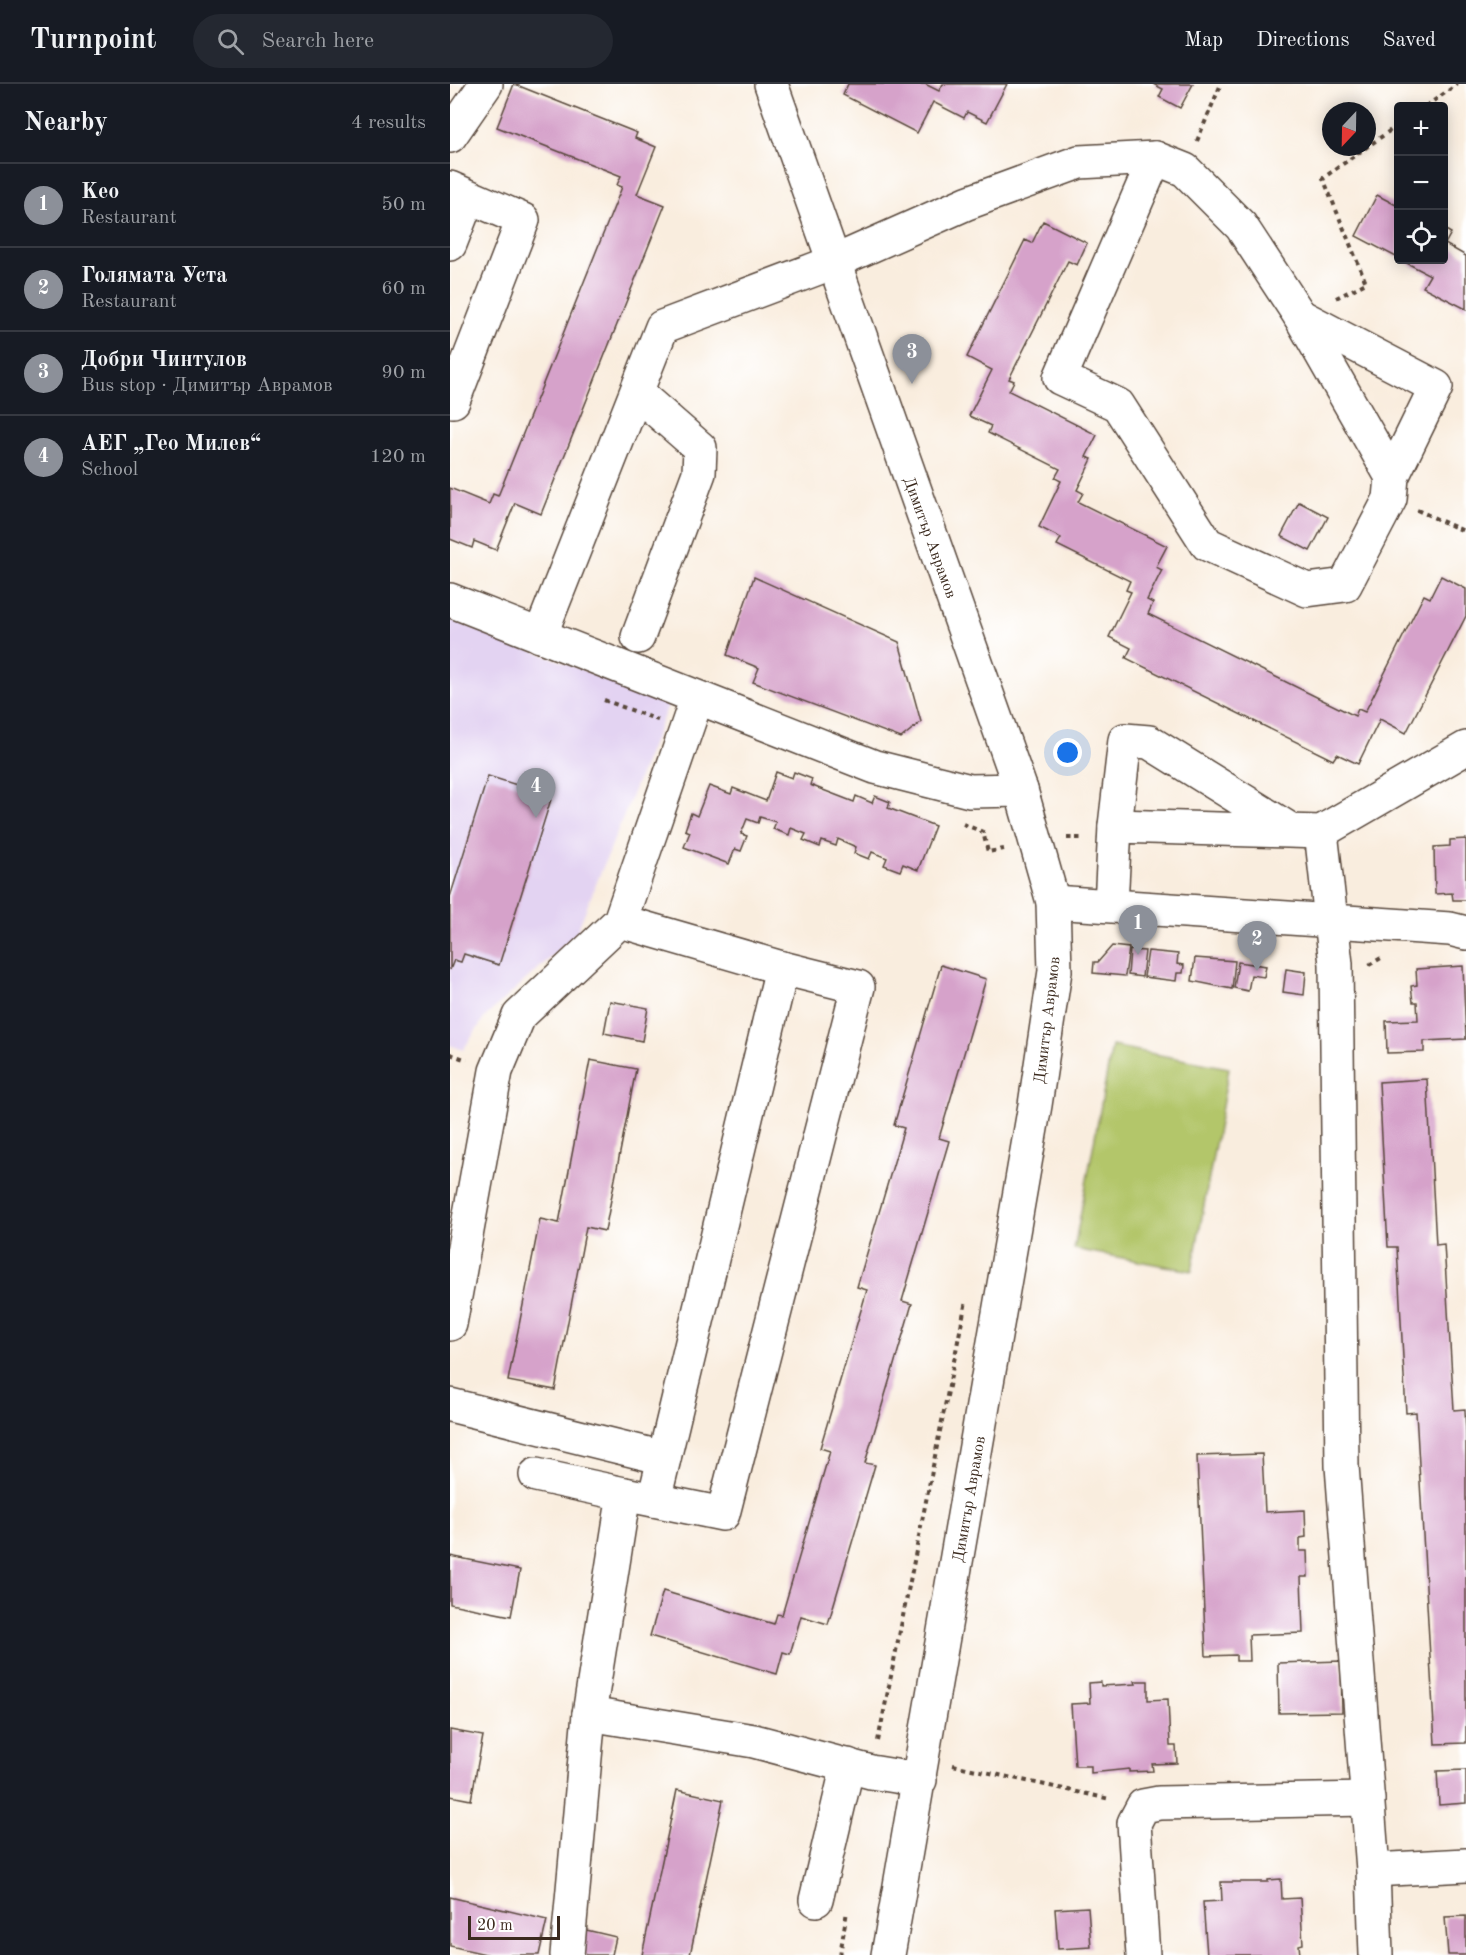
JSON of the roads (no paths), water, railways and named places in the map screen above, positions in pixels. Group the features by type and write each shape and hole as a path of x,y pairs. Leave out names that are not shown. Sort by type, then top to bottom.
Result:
{"street":[{"path":"450,136 486,84"},
{"name":"Димитър Аврамов","path":"771,84 1021,790 1053,902 1055,971 1043,1049 922,1769 888,1955"},
{"path":"1155,158 1060,378 1118,405 1207,544 1307,590 1345,585 1436,387 1300,316"},
{"path":"540,636 638,394 662,327 834,262 967,203 1079,162 1155,158 1185,170 1241,226 1300,316 1391,488"},
{"path":"450,244 459,193 523,220 453,401 450,400"},
{"path":"638,394 700,448 699,473 638,637"},
{"path":"450,600 875,767 970,790 1021,790"},
{"path":"450,1324 496,1071 519,1016 620,921 697,698"},
{"path":"1111,905 1115,826 1125,740 1149,742 1306,831 1332,922 1335,964 1342,1466 1373,1870 1376,1955"},
{"path":"1115,826 1306,831 1466,748"},
{"path":"1053,902 1450,929 1466,933"},
{"path":"536,1475 723,1514 858,987 782,968 620,921"},
{"path":"567,1955 589,1714 639,1497 664,1458 782,968"},
{"path":"450,1405 664,1458"},
{"path":"589,1714 754,1741 860,1769 922,1769"},
{"path":"816,1900 860,1769"},
{"path":"1143,1955 1134,1823 1143,1806 1159,1803 1368,1799"},
{"path":"1373,1870 1466,1865"}],"place":[{"name":"Добри Чинтулов","path":"912,384"},
{"name":"АЕГ „Гео Милев“","path":"536,818"},
{"name":"Keo","path":"1138,955"},
{"name":"Голямата Уста","path":"1257,971"}]}
